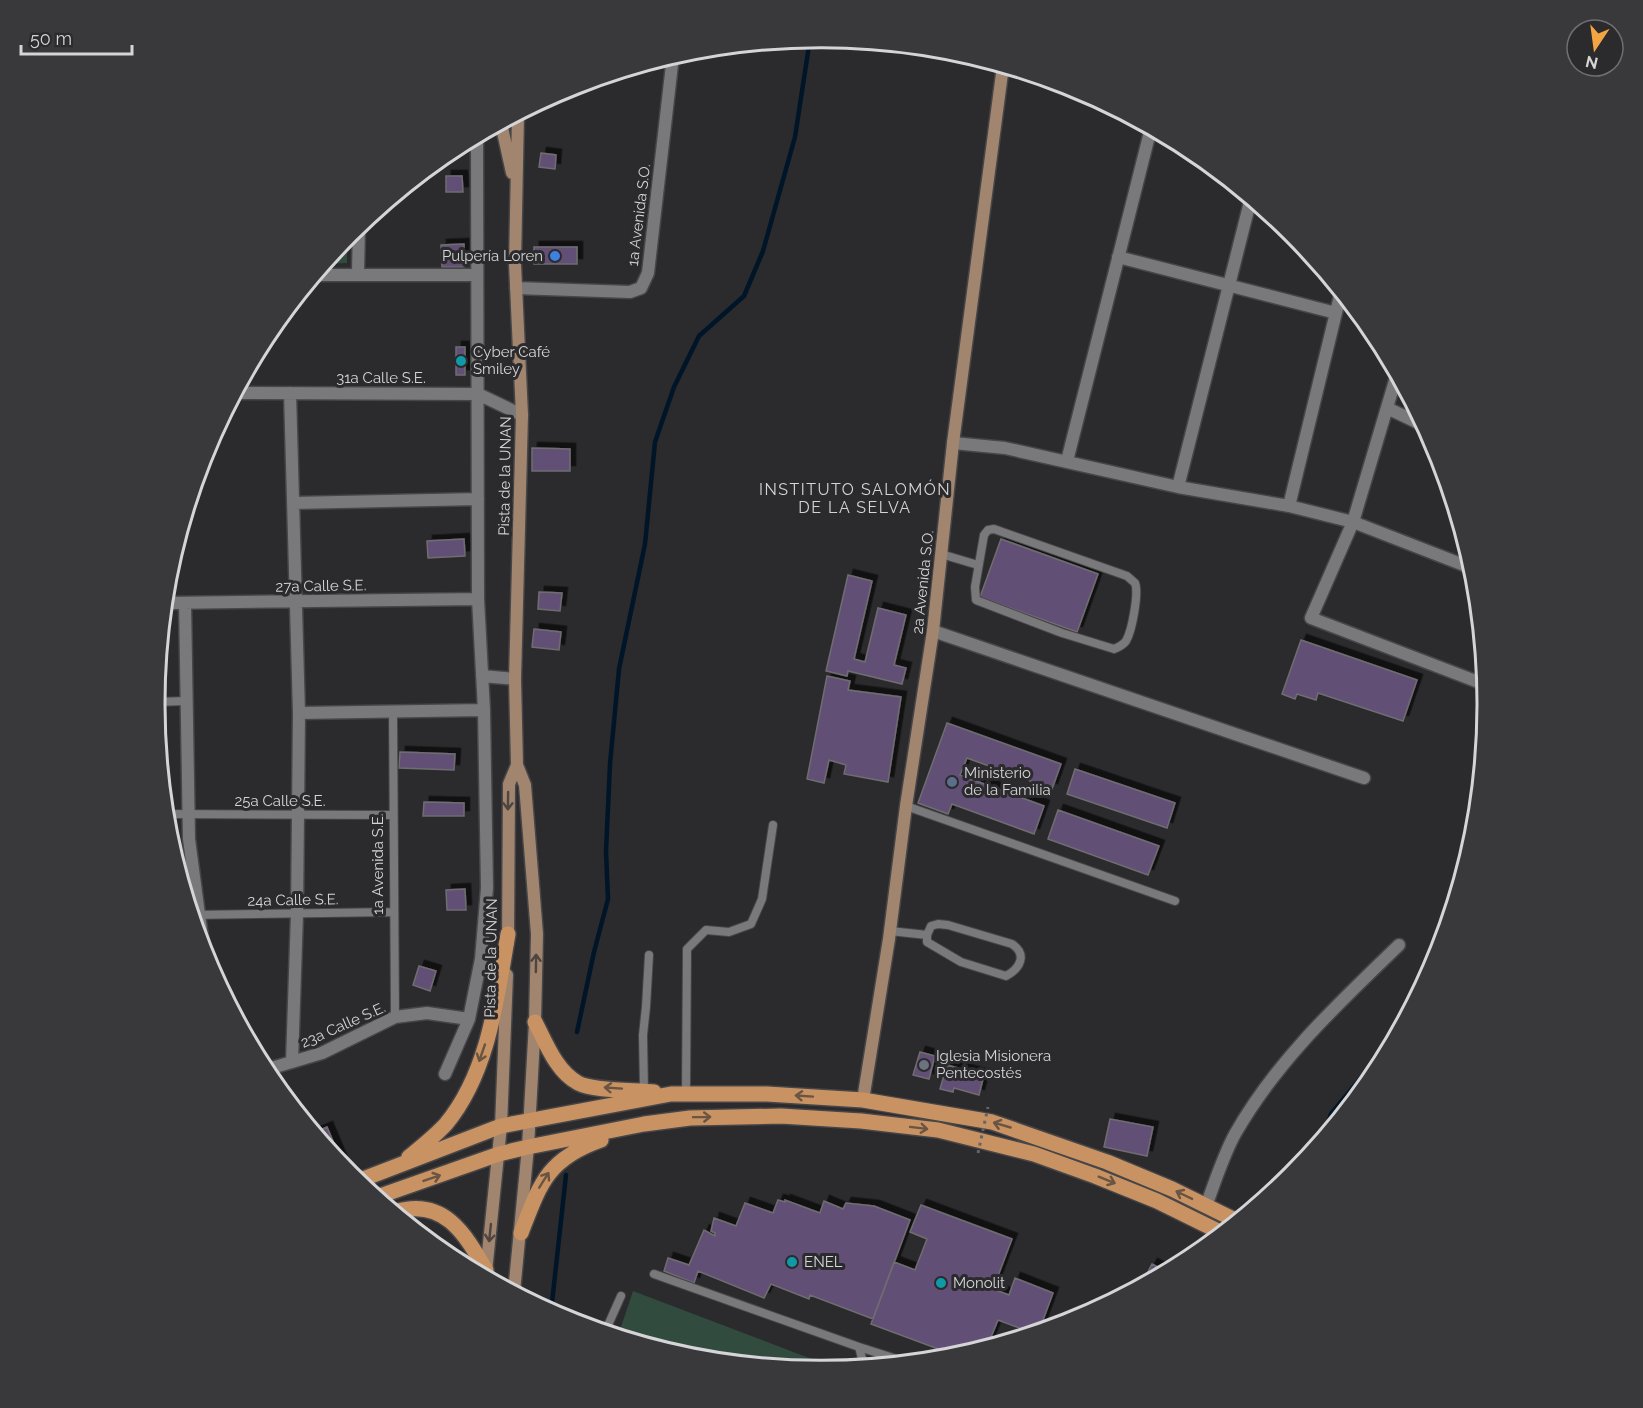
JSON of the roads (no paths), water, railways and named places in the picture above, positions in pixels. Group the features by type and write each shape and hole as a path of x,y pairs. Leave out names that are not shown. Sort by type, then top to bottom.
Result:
{"main road":[{"name":"2a Avenida S.O.","path":"862,1100 890,931 906,806 933,631 953,443 1002,73"},
{"name":"Pista de la UNAN","path":"515,1284 530,1120 536,1022 537,934 525,786 517,765 515,679 522,415 516,288 518,123"},
{"name":"Pista de la UNAN","path":"503,131 516,188"},
{"name":"Pista de la UNAN","path":"486,1267 501,1126 508,934 509,784 517,765"},
{"path":"398,1166 445,1125 478,1066 492,1025 508,934"},
{"path":"536,1022 554,1059 570,1077 580,1084 679,1094 767,1094 862,1100 951,1114 1024,1132 1107,1162 1229,1217"},
{"path":"368,1177 501,1126 679,1094"},
{"path":"386,1194 499,1154 644,1124 690,1118 782,1116 861,1120 938,1130 1034,1154 1157,1201 1214,1229"},
{"path":"521,1233 537,1191 557,1164 584,1146 644,1124"},
{"path":"404,1209 430,1210 450,1220 466,1238 480,1264"}],"street":[{"name":"1a Avenida S.O.","path":"516,288 630,292 641,288 648,273 672,66"},
{"path":"1067,461 1149,136"},
{"path":"445,1074 469,1019 481,959 487,888 478,599 477,146"},
{"path":"1178,487 1249,207"},
{"path":"358,240 358,273"},
{"path":"1118,257 1336,313"},
{"path":"326,274 477,275"},
{"path":"1289,506 1339,301"},
{"path":"1394,384 1353,522 1311,618 1477,682"},
{"name":"31a Calle S.E.","path":"244,393 478,394 522,415"},
{"path":"290,393 299,713 297,914 292,1062"},
{"path":"1387,408 1413,420"},
{"path":"953,443 1005,448 1178,487 1289,506 1353,522 1462,564"},
{"path":"293,503 478,499"},
{"name":"27a Calle S.E.","path":"174,603 478,599"},
{"path":"185,603 188,814 193,893"},
{"path":"933,631 1365,778"},
{"path":"482,676 515,679"},
{"path":"299,713 483,710"},
{"path":"1206,1206 1234,1135 1274,1075 1310,1031 1399,945"},
{"name":"23a Calle S.E.","path":"275,1067 322,1053 395,1017 427,1013 469,1019"}],"lane":[{"path":"994,529 1127,576 1137,588 1127,639 1122,646 1114,649 1062,633 981,603 976,600 975,595 978,565 984,535 988,530 994,529"},
{"path":"941,554 978,565"},
{"path":"165,702 186,701"},
{"name":"1a Avenida S.E.","path":"393,711 395,1017"},
{"path":"906,806 1175,901"},
{"name":"25a Calle S.E.","path":"175,814 393,815"},
{"path":"679,1094 687,949 706,930 729,932 751,924 762,899 773,825"},
{"name":"24a Calle S.E.","path":"200,915 393,912"},
{"path":"948,925 1012,944 1019,949 1022,956 1019,965 1006,976 961,962 927,942 927,935 931,926 948,925"},
{"path":"890,931 927,935"},
{"path":"644,1091 643,1035 648,955"},
{"path":"654,1274 888,1356"},
{"path":"609,1324 621,1296"},
{"path":"859,1347 863,1359"}],"waterway":[{"path":"577,1032 608,899 606,851 610,764 619,669 645,544 655,442 674,387 699,336 744,296 763,251 795,137 809,48"},
{"path":"1330,1119 1354,1086"},
{"path":"552,1302 566,1175"}],"place":[{"name":"Pulpería Loren","path":"555,256"},
{"name":"Cyber Café Smiley","path":"461,361"},
{"name":"Ministerio de la Familia","path":"952,782"},
{"name":"Iglesia Misionera Pentecostés","path":"924,1065"},
{"name":"ENEL","path":"792,1262"},
{"name":"Monolit","path":"941,1283"}],"district":[{"name":"INSTITUTO SALOMÓN DE LA SELVA","path":"855,498"}]}
